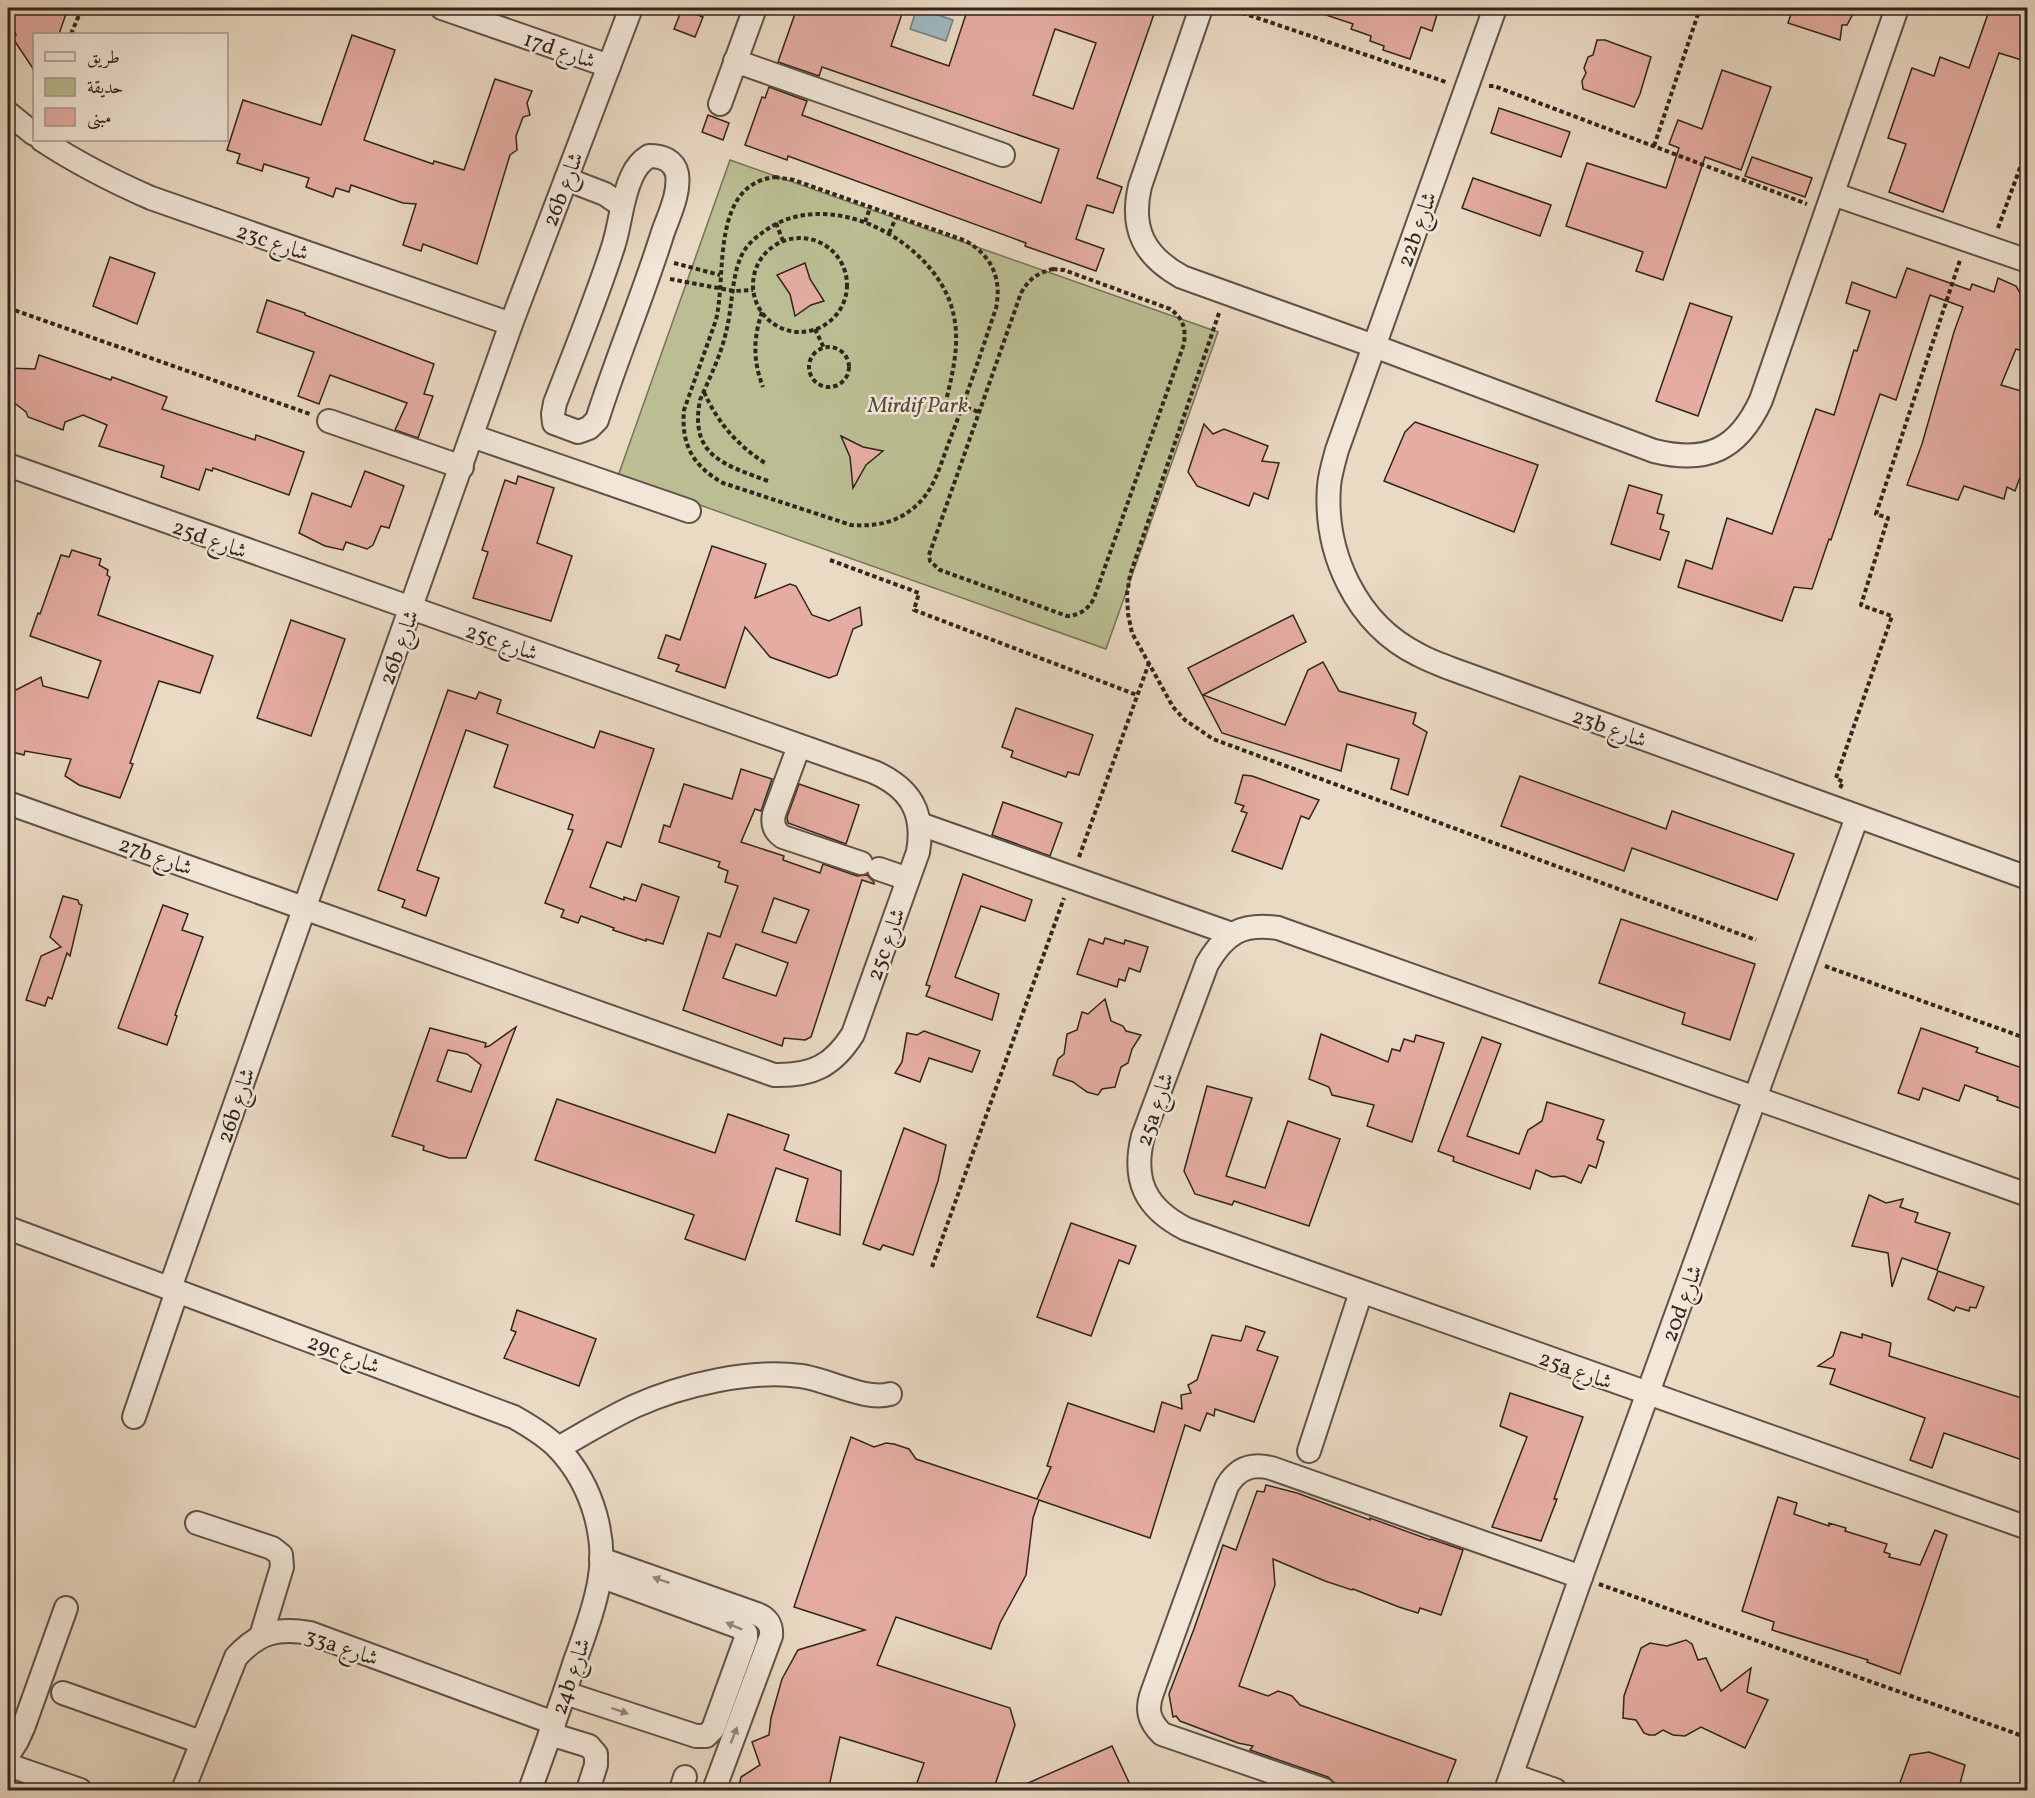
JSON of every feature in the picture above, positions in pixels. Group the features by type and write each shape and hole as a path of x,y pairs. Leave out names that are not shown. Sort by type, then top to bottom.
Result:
{"street":[{"name":"17d شارع","path":"442,8 609,66"},
{"name":"26b شارع","path":"134,1417 173,1289 304,908 512,324 631,8"},
{"path":"720,104 755,8"},
{"path":"1201,8 1140,186 1136,204 1137,222 1142,240 1152,256 1166,268 1182,277 1654,451 1675,456 1698,456 1719,450 1738,437 1752,420 1761,400 1897,8"},
{"name":"22b شارع","path":"1337,450 1495,8"},
{"path":"735,61 1003,155"},
{"path":"8,113 33,133"},
{"name":"23c شارع","path":"44,141 113,182 151,198 512,324"},
{"path":"649,156 662,156 671,163 676,172 676,194 652,267 597,420 589,428 578,432 554,423 555,403 614,246 621,218 621,205 640,162 649,156"},
{"path":"566,179 605,194 621,205"},
{"path":"1830,203 1966,240 2028,261"},
{"path":"329,421 462,467"},
{"path":"472,436 689,511"},
{"name":"23b شارع","path":"1337,450 1329,483 1328,517 1334,550 1347,582 1365,611 1389,635 1417,655 2028,878"},
{"name":"25d شارع","path":"8,465 412,610"},
{"name":"25c شارع","path":"304,908 774,1075 793,1076 812,1072 829,1063 843,1050 853,1034 918,852 920,824 915,807 905,791 891,779 412,610"},
{"path":"799,746 774,814 774,829 783,837 908,879"},
{"name":"27b شارع","path":"8,803 304,908"},
{"name":"20d شارع","path":"1509,1783 1581,1577 1857,817"},
{"path":"920,824 1232,934 1246,928 1262,926 1278,928 2028,1195"},
{"name":"25a شارع","path":"1232,934 1217,946 1207,963 1138,1154 1138,1173 1144,1191 1154,1208 1168,1220 1186,1229 1361,1292 2028,1528"},
{"name":"29c شارع","path":"8,1228 514,1417 537,1430 558,1448 586,1488 600,1535 601,1568"},
{"path":"1309,1451 1361,1292"},
{"path":"558,1448 634,1407 669,1393 715,1381 744,1377 800,1376 825,1381 870,1396 890,1394"},
{"path":"1324,1791 1162,1734 1154,1726 1149,1715 1148,1704 1227,1486 1240,1470 1250,1466 1271,1468 1581,1577"},
{"path":"197,1523 272,1548 281,1556 282,1567 261,1636"},
{"path":"565,1693 696,1736 706,1736 712,1728 746,1638 746,1633 739,1627 601,1568"},
{"path":"601,1568 757,1614 767,1620 770,1625 771,1636 714,1791"},
{"name":"24b شارع","path":"530,1791 565,1693 597,1592 601,1568"},
{"path":"8,1755 23,1728 66,1608"},
{"name":"33a شارع","path":"183,1791 236,1658 261,1636 277,1631 294,1630 310,1633 552,1729 589,1746 597,1760 588,1791"},
{"path":"63,1693 201,1742"},
{"path":"8,1765 80,1791"},
{"path":"1509,1783 1555,1791"}],"path":[{"path":"72,33 82,8"},
{"path":"1228,8 1466,89 1494,86 1654,146 1830,203"},
{"path":"1654,146 1700,8"},
{"path":"1991,248 2028,146"},
{"path":"765,178 784,178 897,217 966,241 983,254 995,272 999,296 963,406 928,491 919,503 895,520 866,526 844,524 723,483 710,476 691,454 682,425 688,396 717,320 720,306 720,275 731,211 740,193 756,181 765,178"},
{"path":"865,222 870,208"},
{"path":"768,481 727,466 711,452 705,444 698,423 698,411 726,335 738,264 746,248 776,223 805,214 823,214 865,222 903,242 935,274 949,300 957,330 957,346 946,400 979,412"},
{"path":"889,233 897,217"},
{"path":"776,223 783,241"},
{"path":"801,238 819,242 839,257 844,269 847,293 843,305 831,320 815,329 792,331 780,327 770,321 756,302 753,290 757,266 763,255 783,241 801,238"},
{"path":"1833,808 1843,782 1836,778 1892,616 1861,605 1888,518 1876,514 1966,240"},
{"path":"652,267 720,275"},
{"path":"652,267 720,288 734,291 753,290"},
{"path":"1053,269 1064,270 1170,309 1182,320 1184,344 1094,598 1083,612 1076,615 1059,615 940,570 930,561 931,548 979,412 1021,293 1034,276 1053,269"},
{"path":"1226,292 1130,574 1127,594 1132,633 1173,707 1185,720 1213,739 1756,940"},
{"path":"8,308 329,421"},
{"path":"762,312 754,344 755,360 763,387"},
{"path":"815,329 824,348"},
{"path":"832,347 839,350 849,362 846,377 834,386 826,387 819,384 810,372 812,357 824,348 832,347"},
{"path":"704,391 720,422 731,435 765,463"},
{"path":"831,560 919,593 914,610 1137,695"},
{"path":"932,1267 1149,663"},
{"path":"1805,959 2028,1039"},
{"path":"1581,1577 2028,1738"}],"green space":[{"name":"Mirdif Park","path":"730,160 1218,332 1106,649 618,476"}],"water":[{"path":"917,8 953,20 946,41 910,29"}],"building":[{"path":"8,8 68,8 59,33 33,33 33,68 12,37 16,35 8,18"},
{"path":"797,8 904,8 891,46 949,66 968,8 1134,8 1154,14 1097,178 1122,187 1113,213 1087,205 1076,239 1104,249 1096,271 788,156 787,160 745,145 762,97 765,98 769,87 807,101 802,115 1041,203 1059,149 822,67 819,76 778,62","holes":["1055,29 1096,43 1073,109 1033,95"]},
{"path":"1314,8 1439,8 1432,31 1421,27 1410,59 1383,50 1384,46 1370,41 1371,36 1351,29 1353,24 1314,11"},
{"path":"1793,8 1856,8 1847,25 1842,25 1840,40 1788,23"},
{"path":"1990,8 2028,8 2028,62 1999,53 1943,212 1889,192 1906,144 1888,138 1912,68 1934,76 1940,57 1969,68"},
{"path":"682,9 703,17 695,37 674,29"},
{"path":"352,35 395,50 364,140 433,164 434,161 464,170 495,79 532,91 527,103 530,115 523,117 516,136 517,150 510,155 477,264 423,244 421,251 403,245 416,204 403,203 351,185 349,192 336,188 333,197 306,187 309,178 264,164 262,171 237,163 240,154 227,150 243,100 321,125"},
{"path":"1597,40 1605,40 1651,57 1634,107 1583,89 1582,81 1586,73 1584,68 1588,57 1593,55"},
{"path":"1722,70 1771,87 1741,170 1705,157 1663,280 1636,271 1643,252 1566,226 1587,163 1666,188 1679,148 1669,144 1678,120 1702,129"},
{"path":"1499,108 1570,132 1561,157 1491,133"},
{"path":"708,115 729,123 723,140 702,132"},
{"path":"1752,157 1812,178 1805,197 1745,176"},
{"path":"1473,178 1551,205 1540,236 1462,208"},
{"path":"110,257 155,273 137,324 93,306"},
{"path":"805,263 810,279 824,301 811,305 795,316 790,294 777,275"},
{"path":"1907,268 1970,290 1972,284 1994,292 1998,278 2016,286 2023,298 2028,300 2028,353 2016,349 2001,385 2028,393 2028,455 2015,491 2007,487 2004,499 1964,486 1958,500 1907,485 1922,444 1963,307 1930,295 1896,400 1880,394 1831,540 1829,539 1812,589 1794,587 1782,621 1678,587 1686,560 1712,569 1727,518 1772,534 1816,409 1834,415 1854,350 1857,351 1870,311 1846,303 1852,282 1896,298"},
{"path":"267,300 434,364 424,394 433,396 418,438 395,430 407,403 330,375 319,404 298,396 314,352 257,332"},
{"path":"1690,303 1732,317 1698,416 1656,401"},
{"path":"39,355 111,380 112,377 167,397 162,409 255,440 256,435 304,452 289,495 213,468 212,471 206,469 199,490 161,477 164,466 99,446 107,425 83,415 65,422 63,430 28,417 26,412 8,398 8,368 35,369"},
{"path":"1415,422 1538,465 1514,532 1384,481 1405,432"},
{"path":"1204,424 1213,434 1224,429 1268,446 1262,461 1279,463 1268,499 1254,493 1249,506 1197,486 1188,472"},
{"path":"841,436 863,447 883,451 866,465 853,488 850,457"},
{"path":"365,471 404,486 389,528 381,526 373,545 367,549 346,542 343,550 325,546 299,533 312,493 351,507"},
{"path":"518,476 554,488 537,543 572,556 551,621 473,598 488,552 482,550 505,480 516,484"},
{"path":"1629,485 1662,495 1657,513 1664,515 1660,529 1669,532 1660,560 1611,544"},
{"path":"712,546 766,564 755,598 790,584 796,586 812,615 829,621 860,607 862,625 853,629 837,675 829,678 770,657 745,627 725,688 676,671 679,665 658,658 666,635 680,640"},
{"path":"72,550 101,559 99,565 108,570 107,575 110,577 98,615 213,656 200,693 159,681 120,798 79,785 65,776 71,759 25,751 24,755 8,751 8,694 41,677 43,686 88,698 101,661 30,636 61,555 69,557"},
{"path":"1293,615 1306,642 1203,695 1285,725 1308,670 1323,662 1339,691 1416,713 1413,724 1427,732 1408,795 1391,789 1399,759 1347,744 1341,771 1222,733 1188,668"},
{"path":"291,620 345,639 311,736 257,718"},
{"path":"448,690 476,699 479,692 501,700 497,713 594,748 600,731 654,749 621,847 607,842 590,887 624,900 624,897 636,901 642,884 679,897 663,944 613,930 614,928 581,916 578,923 561,917 564,910 545,903 573,830 568,829 573,815 494,787 508,745 466,730 417,870 439,878 426,916 402,907 405,900 378,890"},
{"path":"1016,708 1093,735 1079,775 1068,772 1066,777 1011,757 1013,751 1002,747"},
{"path":"741,769 772,779 761,811 755,809 741,842 784,856 783,860 820,873 823,864 857,876 867,875 874,882 874,884 862,880 811,1037 805,1040 784,1038 782,1046 683,1010 708,933 720,937 738,886 725,882 728,871 718,867 720,862 659,842 664,825 670,827 684,784 732,799","holes":["774,898 809,910 796,943 762,932","736,944 788,963 776,996 723,978"]},
{"path":"1243,775 1252,776 1319,800 1309,819 1301,816 1282,869 1232,851 1247,813 1241,811 1244,806 1235,803"},
{"path":"1520,776 1666,829 1672,811 1794,854 1777,900 1632,848 1624,871 1501,826"},
{"path":"799,784 859,805 846,844 788,823 787,817"},
{"path":"1003,802 1062,823 1050,856 992,835"},
{"path":"963,874 1032,900 1025,921 981,906 955,977 999,994 992,1020 926,996 930,986 926,985"},
{"path":"63,896 78,900 82,905 70,956 67,953 52,999 48,997 45,1006 26,1000 41,956 61,947 50,937"},
{"path":"163,905 188,914 182,930 203,937 175,1015 177,1016 167,1045 118,1028"},
{"path":"1621,919 1755,964 1730,1040 1682,1024 1685,1013 1599,983"},
{"path":"1105,938 1124,944 1125,940 1148,947 1140,972 1129,968 1125,981 1119,979 1117,987 1077,974 1089,939 1103,944"},
{"path":"1105,999 1111,1021 1123,1026 1126,1031 1141,1035 1132,1049 1128,1063 1121,1067 1115,1087 1102,1089 1098,1095 1053,1075 1058,1059 1064,1054 1067,1034 1077,1030 1082,1012 1088,1014"},
{"path":"516,1027 466,1158 449,1158 423,1150 424,1146 392,1136 430,1028 486,1043 485,1047","holes":["448,1050 467,1054 481,1065 471,1092 437,1081"]},
{"path":"1921,1028 1978,1048 1976,1052 2028,1070 2028,1111 1965,1085 1959,1101 1923,1088 1919,1100 1898,1093"},
{"path":"924,1031 980,1051 972,1072 929,1058 920,1082 895,1073 902,1062 907,1033 917,1035"},
{"path":"1321,1034 1388,1062 1392,1049 1400,1051 1404,1039 1414,1042 1416,1035 1444,1043 1412,1142 1367,1126 1374,1105 1332,1095 1329,1087 1309,1079"},
{"path":"1482,1037 1501,1044 1467,1136 1519,1154 1528,1130 1542,1121 1547,1102 1604,1120 1597,1139 1604,1142 1596,1168 1589,1165 1581,1183 1564,1176 1552,1177 1536,1170 1530,1189 1453,1161 1454,1157 1438,1151"},
{"path":"1207,1086 1252,1098 1226,1176 1265,1188 1288,1121 1340,1139 1309,1226 1234,1201 1232,1205 1195,1194 1184,1171"},
{"path":"557,1099 715,1153 728,1114 789,1135 784,1150 841,1171 840,1235 796,1221 808,1179 776,1168 745,1260 685,1239 694,1215 535,1160"},
{"path":"904,1128 946,1145 938,1181 913,1255 883,1245 880,1250 863,1244"},
{"path":"1869,1195 1886,1203 1903,1199 1900,1207 1918,1213 1915,1222 1950,1233 1937,1270 1902,1258 1892,1287 1888,1253 1852,1246"},
{"path":"1071,1223 1136,1246 1129,1264 1119,1260 1091,1336 1037,1317"},
{"path":"1938,1271 1984,1287 1976,1308 1970,1307 1969,1311 1956,1307 1954,1311 1928,1299"},
{"path":"517,1310 596,1339 579,1386 504,1358 516,1332 511,1330"},
{"path":"1246,1326 1265,1332 1257,1350 1278,1357 1254,1422 1215,1409 1214,1416 1207,1413 1200,1431 1185,1425 1150,1538 1039,1500 1033,1518 1026,1575 1000,1623 991,1649 896,1617 877,1665 1010,1708 1015,1725 993,1791 914,1791 924,1763 840,1737 828,1791 738,1791 741,1777 760,1765 752,1742 769,1735 771,1718 782,1679 798,1650 865,1630 794,1607 851,1437 874,1447 886,1443 909,1449 916,1459 1037,1499 1051,1467 1047,1466 1068,1403 1154,1432 1162,1402 1182,1409 1181,1395 1191,1393 1188,1385 1197,1380 1212,1335 1241,1341"},
{"path":"1841,1332 1862,1338 1862,1334 1891,1343 1889,1356 2028,1400 2028,1462 1944,1433 1932,1468 1910,1460 1925,1418 1830,1384 1835,1369 1818,1366 1833,1356"},
{"path":"1510,1393 1583,1417 1541,1541 1492,1527 1527,1437 1500,1426"},
{"path":"1266,1485 1297,1493 1370,1520 1370,1518 1463,1550 1441,1615 1420,1608 1418,1613 1399,1607 1325,1581 1273,1559 1275,1585 1239,1686 1268,1696 1278,1691 1284,1693 1292,1696 1300,1705 1456,1760 1444,1791 1352,1791 1336,1784 1328,1777 1250,1750 1253,1746 1238,1743 1180,1721 1176,1716 1173,1717 1169,1694 1223,1545 1236,1550 1257,1491 1264,1492"},
{"path":"1778,1497 1797,1503 1794,1514 1829,1526 1829,1523 1846,1528 1845,1531 1887,1544 1884,1552 1890,1554 1889,1557 1920,1565 1935,1530 1947,1535 1900,1674 1867,1662 1868,1660 1772,1630 1774,1622 1742,1611"},
{"path":"1686,1640 1692,1644 1698,1660 1706,1658 1721,1691 1751,1668 1747,1692 1768,1700 1745,1748 1701,1727 1685,1736 1673,1735 1663,1730 1655,1735 1649,1735 1644,1733 1636,1720 1623,1718 1624,1696 1641,1648 1650,1643 1667,1646"},
{"path":"1112,1746 1133,1791 1010,1791"},
{"path":"1929,1752 1965,1765 1958,1791 1897,1791 1910,1755"}]}
